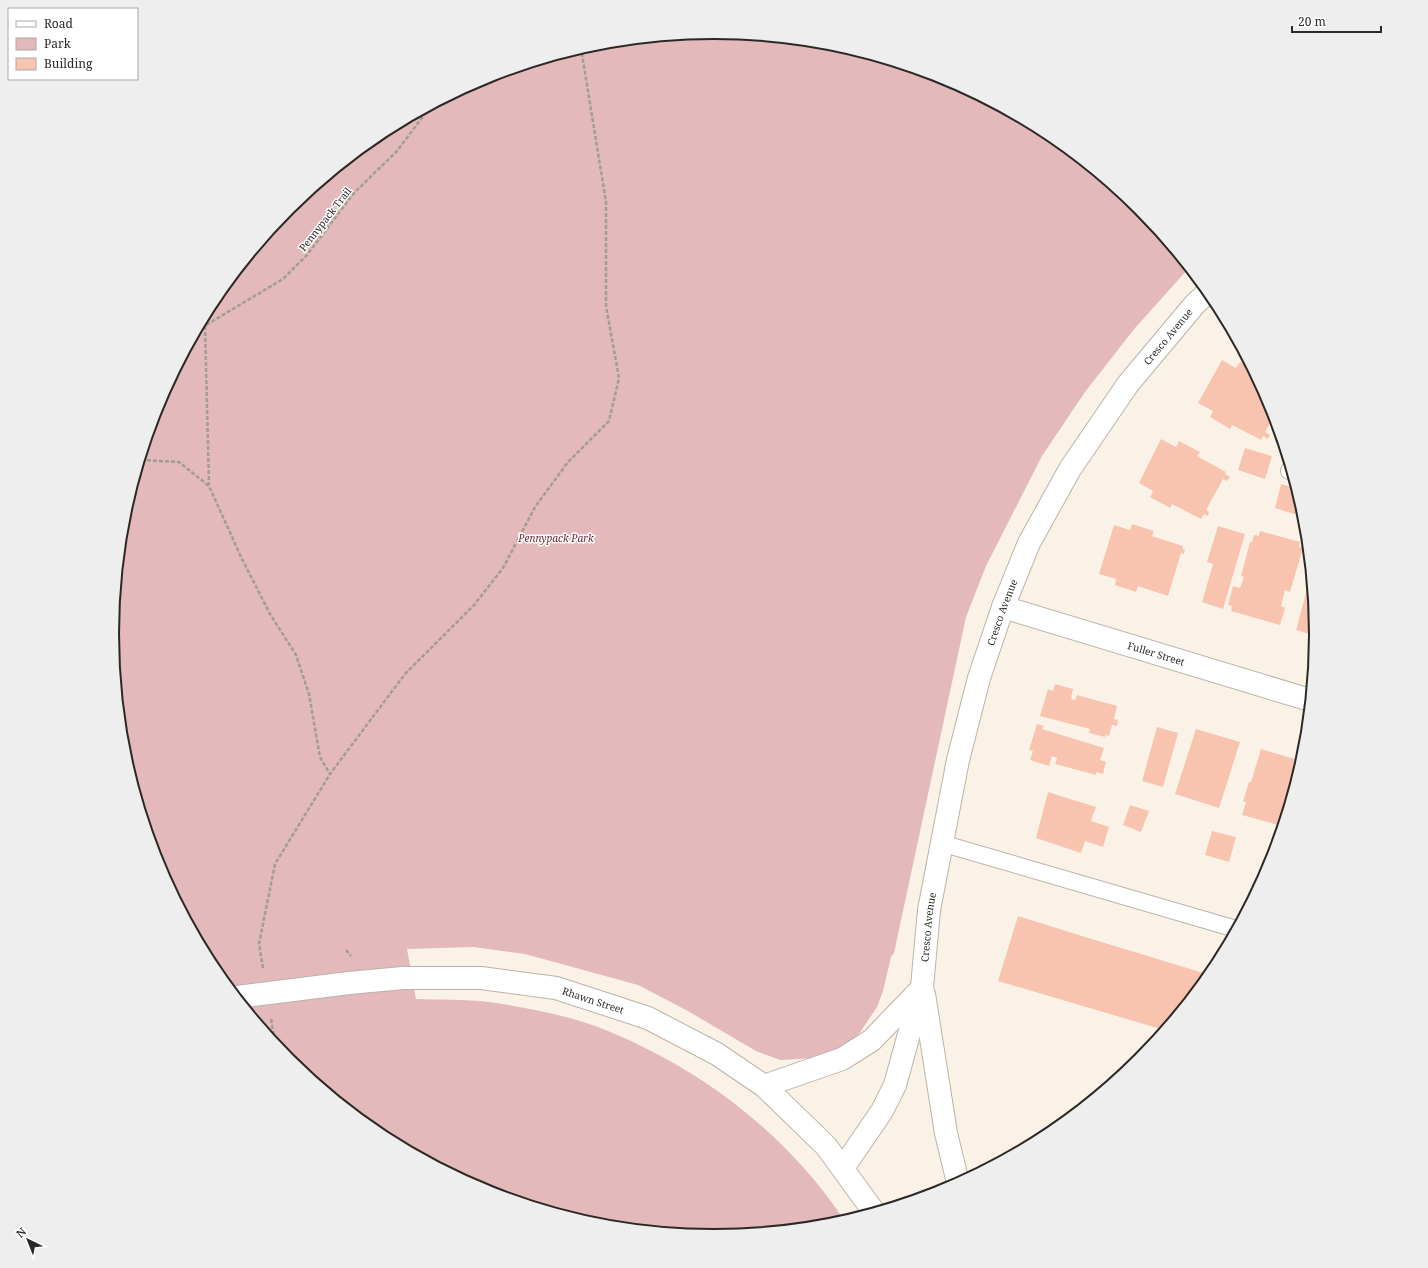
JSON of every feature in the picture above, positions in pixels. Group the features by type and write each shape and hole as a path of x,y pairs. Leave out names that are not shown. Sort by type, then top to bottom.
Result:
{"street":[{"name":"Cresco Avenue","path":"843,1168 882,1111 894,1085 922,987 929,910 958,760 978,686 1003,607 1029,543 1070,469 1128,384 1195,304 1204,296"},
{"name":"Fuller Street","path":"1003,607 1305,699"},
{"name":"Rhawn Street","path":"242,996 403,978 481,978 556,988 648,1018 717,1054 764,1086 826,1146 871,1208"},
{"name":"Cresco Avenue","path":"922,987 946,1133 957,1177"},
{"path":"764,1086 842,1059 872,1040 922,987"}],"lane":[{"path":"941,843 1231,928"}],"path":[{"path":"264,975 259,944 274,864 330,774 405,674 474,605 503,568 535,507 543,495 568,462 609,421 619,378 606,306 606,202 582,54"},
{"name":"Pennypack Trail","path":"205,326 283,279 306,255 354,193 397,151 424,115"},
{"path":"205,326 209,486 242,559 270,614 296,655 309,694 320,757 330,774"},
{"path":"145,460 179,462 209,486"},
{"path":"270,1013 273,1033"}],"green space":[{"name":"Pennypack Park","path":"675,40 753,40 830,50 868,59 942,84 977,100 1012,119 1045,139 1076,162 1135,213 1186,272 1135,328 1085,392 1042,456 986,566 966,617 894,953 891,957 883,991 877,1007 861,1031 852,1041 836,1051 814,1058 780,1060 756,1051 686,1010 638,985 525,954 473,947 407,949 416,999 489,1002 556,1014 595,1026 632,1042 668,1060 735,1104 766,1130 794,1157 841,1215 792,1224 753,1228 675,1228 636,1224 598,1218 560,1209 486,1184 451,1168 383,1129 352,1106 293,1055 242,996 219,965 180,897 164,862 139,788 130,750 120,673 119,634 120,595 130,518 139,480 164,406 180,371 219,303 242,272 293,213 352,162 383,139 451,100 486,84 560,59 598,50"}],"building":[{"path":"1222,360 1236,368 1240,362 1244,364 1248,371 1264,406 1270,423 1265,432 1270,435 1268,439 1263,436 1261,440 1232,425 1230,429 1210,417 1213,411 1198,403"},
{"path":"1161,439 1176,447 1179,441 1200,452 1197,456 1226,472 1225,474 1230,477 1227,481 1223,479 1206,510 1209,512 1208,516 1204,514 1201,519 1172,504 1170,508 1150,497 1153,491 1139,483"},
{"path":"1245,448 1272,456 1265,479 1238,470"},
{"path":"1281,484 1291,487 1297,515 1275,508"},
{"path":"1132,524 1154,531 1152,536 1183,546 1183,549 1185,549 1184,554 1181,553 1168,596 1138,586 1136,592 1115,585 1116,579 1099,574 1114,525 1130,530"},
{"path":"1218,526 1245,534 1223,609 1202,602 1213,564 1207,562"},
{"path":"1260,531 1300,542 1299,547 1303,548 1290,592 1285,590 1281,606 1285,608 1280,625 1231,611 1232,606 1228,605 1233,586 1240,588 1244,577 1241,576 1250,542 1252,542 1254,535 1259,536"},
{"path":"1307,588 1309,634 1296,630"},
{"path":"1055,684 1073,689 1071,699 1075,700 1077,695 1117,706 1114,719 1118,720 1117,726 1112,725 1109,736 1106,735 1105,737 1089,733 1090,729 1040,716 1048,689 1053,691"},
{"path":"1037,724 1044,726 1042,729 1104,748 1100,760 1106,762 1103,774 1096,772 1096,775 1055,764 1057,758 1052,756 1049,766 1030,760 1033,751 1029,750"},
{"path":"1157,727 1178,733 1163,787 1142,781"},
{"path":"1196,729 1240,742 1219,808 1175,794"},
{"path":"1261,749 1296,759 1289,788 1277,825 1242,815 1246,802 1243,801 1249,782 1251,782"},
{"path":"1048,792 1096,807 1091,821 1109,827 1103,847 1085,841 1081,853 1036,838"},
{"path":"1130,805 1149,811 1141,832 1123,825"},
{"path":"1212,831 1236,837 1229,862 1205,855"},
{"path":"1018,916 1203,973 1159,1028 998,981"}]}
